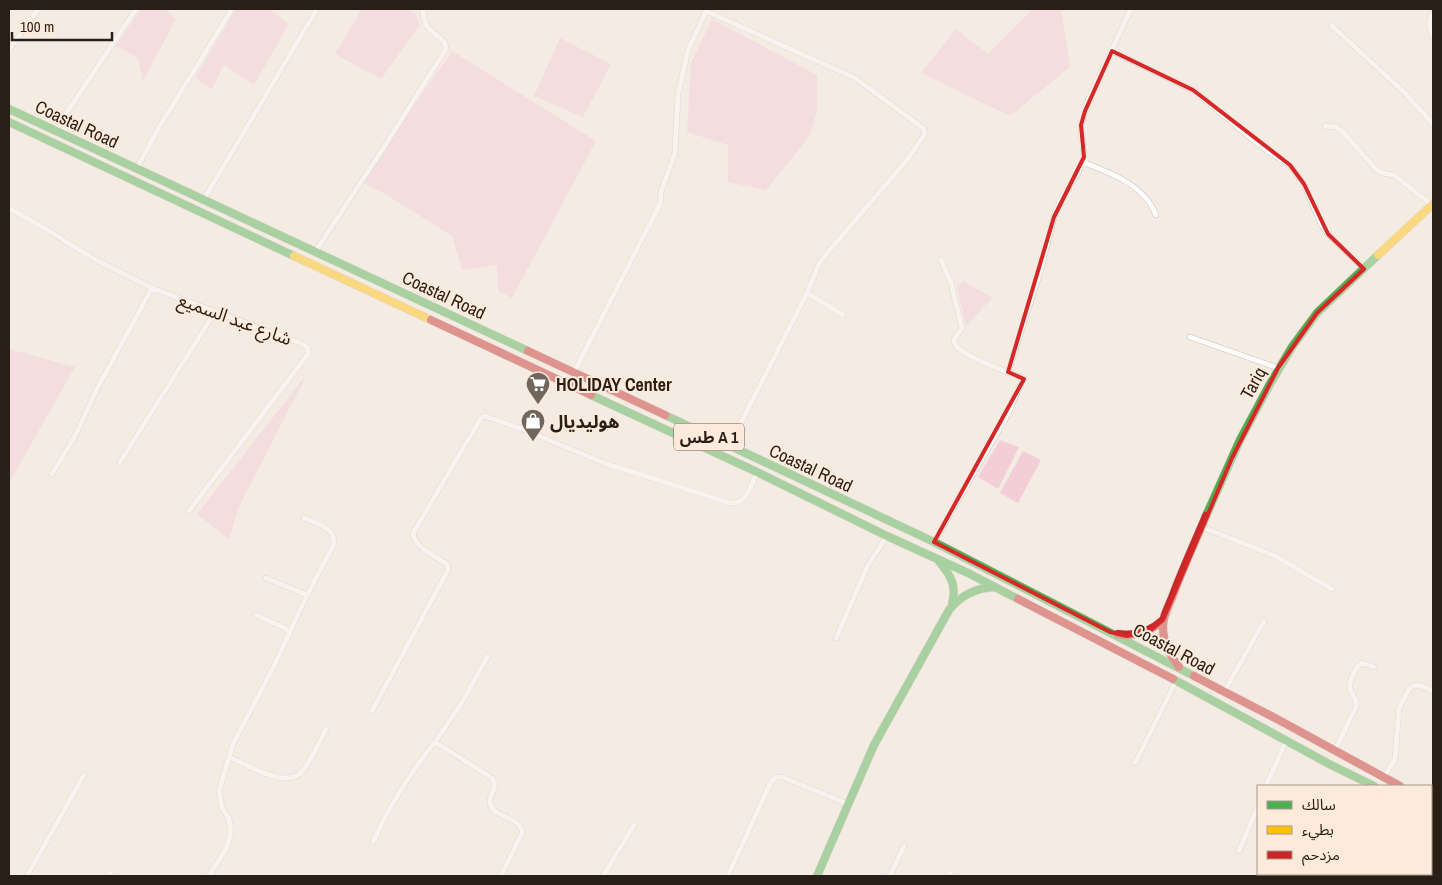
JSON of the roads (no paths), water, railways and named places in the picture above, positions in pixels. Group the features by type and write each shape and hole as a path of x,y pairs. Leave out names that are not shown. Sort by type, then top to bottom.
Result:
{"main road":[{"name":"Coastal Road","path":"9,109 934,542 1110,632 1398,785"},
{"name":"Coastal Road","path":"9,122 757,472 994,586 1176,681 1368,785"},
{"name":"Tariq","path":"1163,620 1183,569 1240,440 1278,368 1318,314 1433,204"},
{"path":"817,876 874,745 951,607 954,582 937,560"},
{"path":"951,607 965,594 973,590 994,586"},
{"path":"1110,632 1127,636 1143,634 1158,626 1163,620"},
{"path":"1163,620 1165,646 1180,669"}],"street":[{"path":"9,50 38,9"},
{"path":"55,130 136,9"},
{"path":"136,168 232,9"},
{"path":"204,199 317,9"},
{"path":"314,252 384,148 446,49 444,41 427,26 423,9"},
{"path":"1008,372 1041,269 1054,217 1060,200 1078,173 1082,162 1084,154 1081,125 1089,98 1131,9"},
{"path":"574,372 660,204 661,192 675,152 678,94 688,50 706,10 855,78 923,128 925,134 906,161 819,264 807,292 729,446"},
{"path":"1433,13 1429,26 1433,37"},
{"path":"1332,26 1404,92 1433,124"},
{"path":"1112,51 1193,90 1270,153 1290,165 1304,184 1321,224 1328,234 1364,269"},
{"path":"1324,126 1336,127 1343,132 1375,168 1382,173 1394,175 1433,204"},
{"path":"1082,162 1110,173 1133,187 1150,202 1156,215"},
{"name":"شارع عبد السميع","path":"9,208 94,259 152,288 303,344 308,348 308,354 189,512"},
{"path":"934,542 1008,414 1022,384 1022,378 968,355 956,347 954,343 955,338 962,328 951,283 941,260"},
{"path":"52,474 79,428 98,386 152,288"},
{"path":"807,292 843,314"},
{"path":"120,462 215,312"},
{"path":"1190,336 1278,368"},
{"path":"372,711 448,570 447,564 418,544 414,539 414,533 481,418 484,416 527,431 604,463 730,503 738,503 745,498 757,472"},
{"path":"209,876 227,846 231,832 229,819 222,808 219,791 229,757 239,731 274,666 307,595 334,544 334,537 329,529 304,518"},
{"path":"1202,527 1275,556 1332,589"},
{"path":"836,638 868,565 887,536"},
{"path":"266,578 307,595"},
{"path":"256,615 285,628 289,632"},
{"path":"1224,692 1264,621"},
{"path":"373,842 381,824 409,776 461,704 488,656"},
{"path":"1334,750 1356,706 1357,702 1350,690 1350,685 1357,666 1362,663 1374,668"},
{"path":"1135,763 1176,681"},
{"path":"1384,777 1395,758 1399,708 1409,689 1412,686 1419,686 1433,691"},
{"path":"229,757 274,778 297,776 306,766 326,729"},
{"path":"1266,785 1286,740"},
{"path":"435,742 492,778 495,784 490,801 492,808 520,824 522,828 522,833 501,876"},
{"path":"26,876 84,775"},
{"path":"729,873 771,782 776,776 848,804"},
{"path":"1239,851 1257,808"},
{"path":"603,876 634,825"},
{"path":"890,876 904,846"}],"place":[{"name":"HOLIDAY Center","path":"538,405"},
{"name":"هوليديال","path":"533,442"}]}
